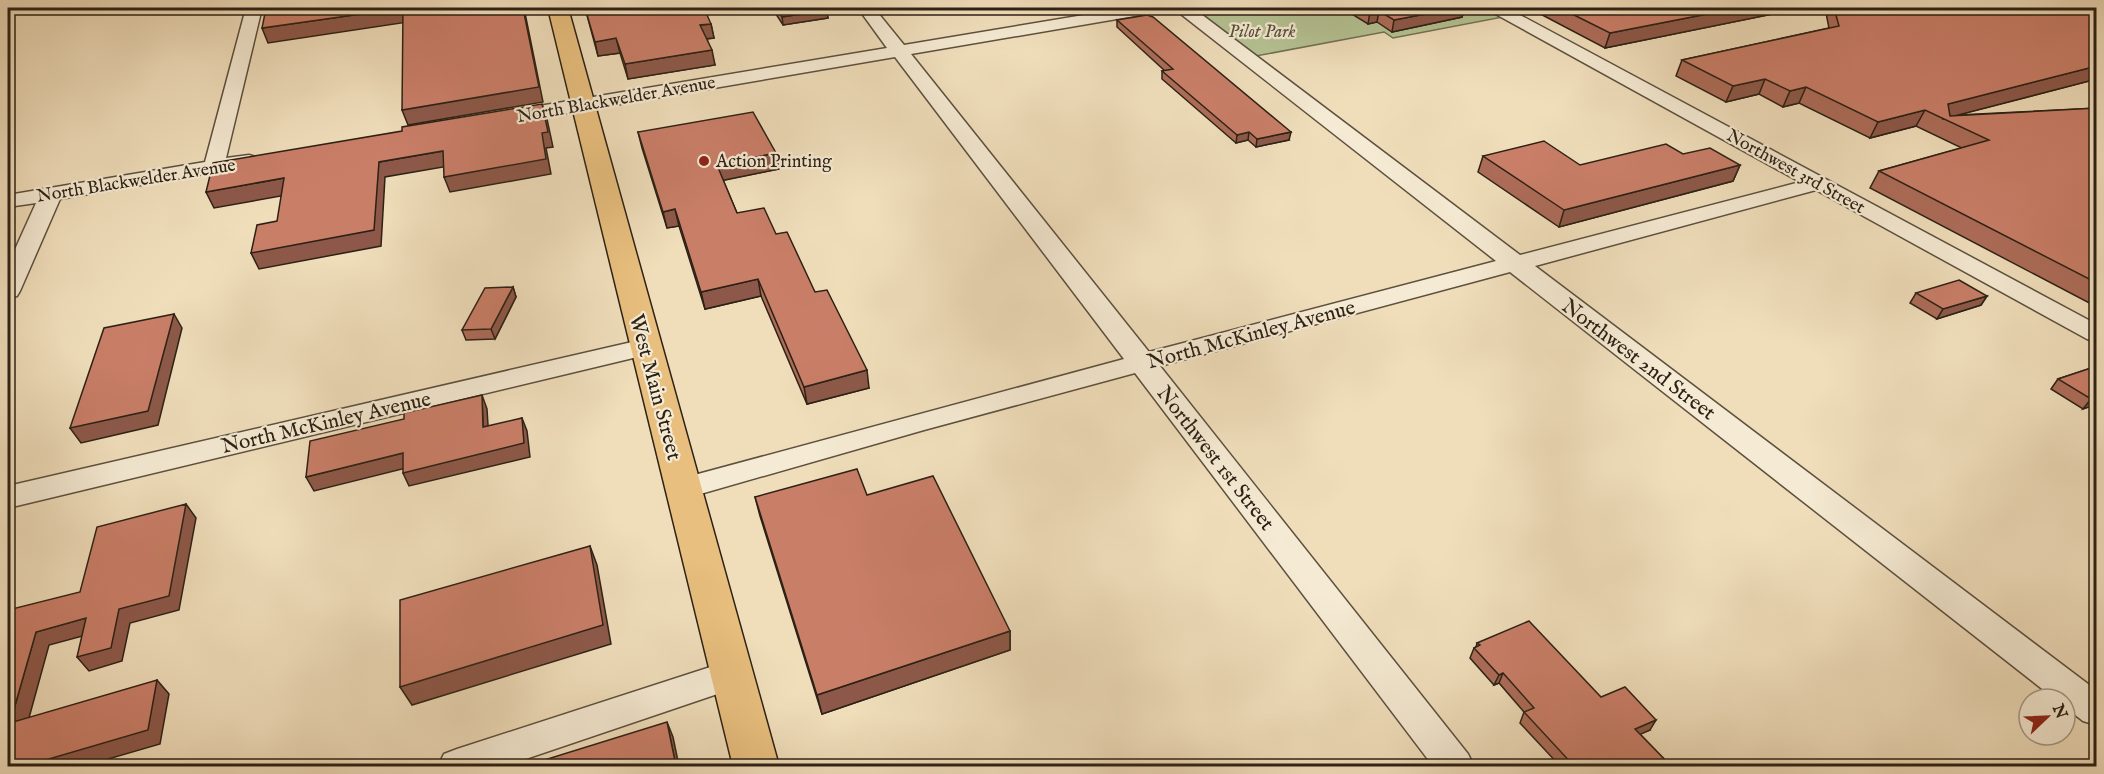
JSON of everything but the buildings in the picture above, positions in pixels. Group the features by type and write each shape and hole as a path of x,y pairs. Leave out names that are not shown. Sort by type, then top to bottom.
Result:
{"main road":[{"name":"West Main Street","path":"558,8 756,766"}],"street":[{"path":"214,167 255,8"},
{"name":"Northwest 1st Street","path":"866,8 1455,766"},
{"name":"North Blackwelder Avenue","path":"495,120 1152,8"},
{"name":"Northwest 2nd Street","path":"1183,8 2097,710"},
{"name":"Northwest 3rd Street","path":"1496,8 2097,334"},
{"name":"North Blackwelder Avenue","path":"8,201 271,157"},
{"name":"North McKinley Avenue","path":"683,488 1514,263 1819,183"},
{"path":"8,291 51,194"},
{"name":"North McKinley Avenue","path":"8,497 645,347"},
{"path":"457,766 732,675"}],"green space":[{"name":"Pilot Park","path":"1193,8 1486,8 1503,17 1393,38 1384,32 1256,56"}],"place":[{"name":"Action Printing","path":"704,161"}]}
